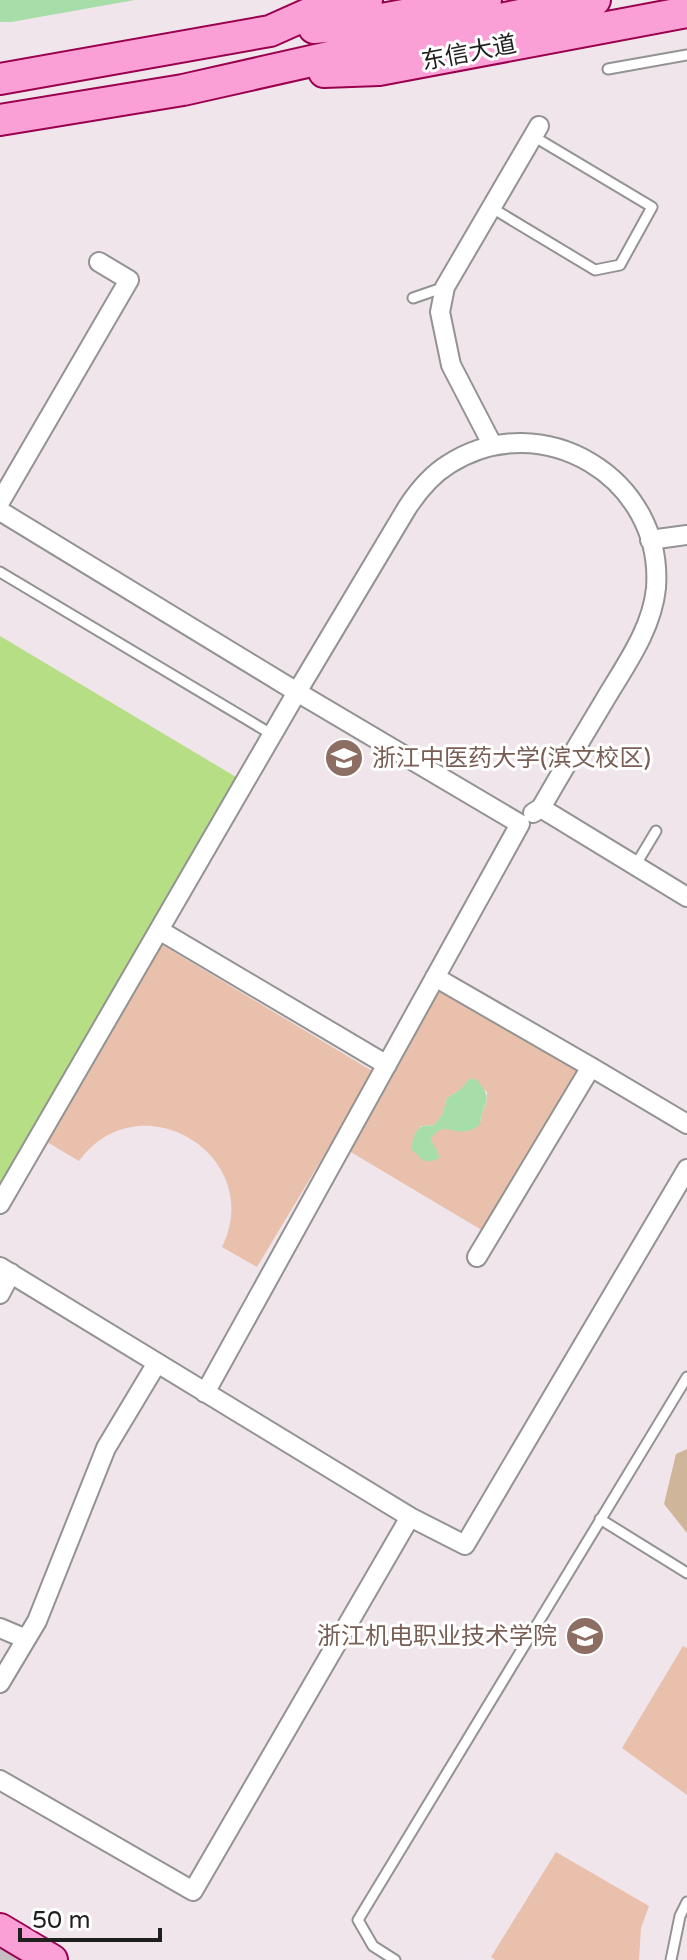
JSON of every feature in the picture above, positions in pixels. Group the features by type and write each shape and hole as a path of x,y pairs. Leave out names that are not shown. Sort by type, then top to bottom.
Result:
{"main road":[{"name":"东信大道","path":"270,31 317,10 367,0"},
{"name":"东信大道","path":"0,79 270,31 354,24 486,0"},
{"name":"东信大道","path":"0,120 183,90 595,0"},
{"name":"东信大道","path":"250,75 379,70 687,12"},
{"path":"0,1929 52,1960"}],"street":[{"path":"493,446 451,365 440,312 445,287 536,131"},
{"path":"0,502 129,280 99,262"},
{"path":"0,1204 297,692 418,491 448,464 465,455 493,446 523,442 543,444 572,453 599,467 628,494 639,511 650,540 656,568 656,589 646,627 541,808 520,824 205,1393"},
{"path":"0,511 520,824"},
{"path":"650,540 687,535"},
{"path":"541,808 687,897"},
{"path":"159,930 387,1065"},
{"path":"435,977 687,1124"},
{"path":"477,1257 591,1067"},
{"path":"0,1294 6,1270 410,1517 465,1545 687,1169"},
{"path":"0,1683 37,1621 106,1448 157,1363"},
{"path":"0,1780 193,1891 410,1517"},
{"path":"0,1628 26,1639"}],"lane":[{"path":"608,69 687,55"},
{"path":"492,208 595,270 620,265 652,207 536,131"},
{"path":"413,298 445,287"},
{"path":"0,572 273,735"},
{"path":"635,866 656,831"},
{"path":"395,1960 373,1946 358,1920 687,1377"},
{"path":"600,1519 687,1573"},
{"path":"671,1960 680,1916 687,1902"}],"shaded area":[{"path":"0,0 135,0 0,22"},
{"path":"0,636 241,780 0,1185"},
{"path":"159,943 374,1072 257,1267 222,1247 231,1214 227,1184 213,1158 190,1139 163,1128 133,1127 105,1137 79,1161 42,1139"},
{"path":"440,986 581,1070 485,1232 344,1148","holes":["469,1079 487,1092 481,1121 437,1130 431,1138 439,1154 417,1131 421,1126 434,1125 442,1115 447,1098 460,1090"]},
{"path":"469,1079 476,1079 487,1097 480,1125 467,1131 440,1130 431,1138 439,1158 424,1161 411,1149 416,1133 423,1126 434,1125 442,1115 447,1098 460,1090"},
{"path":"687,1449 687,1533 664,1504 676,1454"},
{"path":"683,1646 687,1648 687,1795 622,1748"},
{"path":"556,1852 649,1906 641,1928 639,1960 495,1960 491,1957"}],"tunnel":[{"path":"0,1948 21,1960"}],"place":[{"name":"浙江中医药大学(滨文校区)","path":"344,758"},
{"name":"浙江机电职业技术学院","path":"585,1636"}]}
